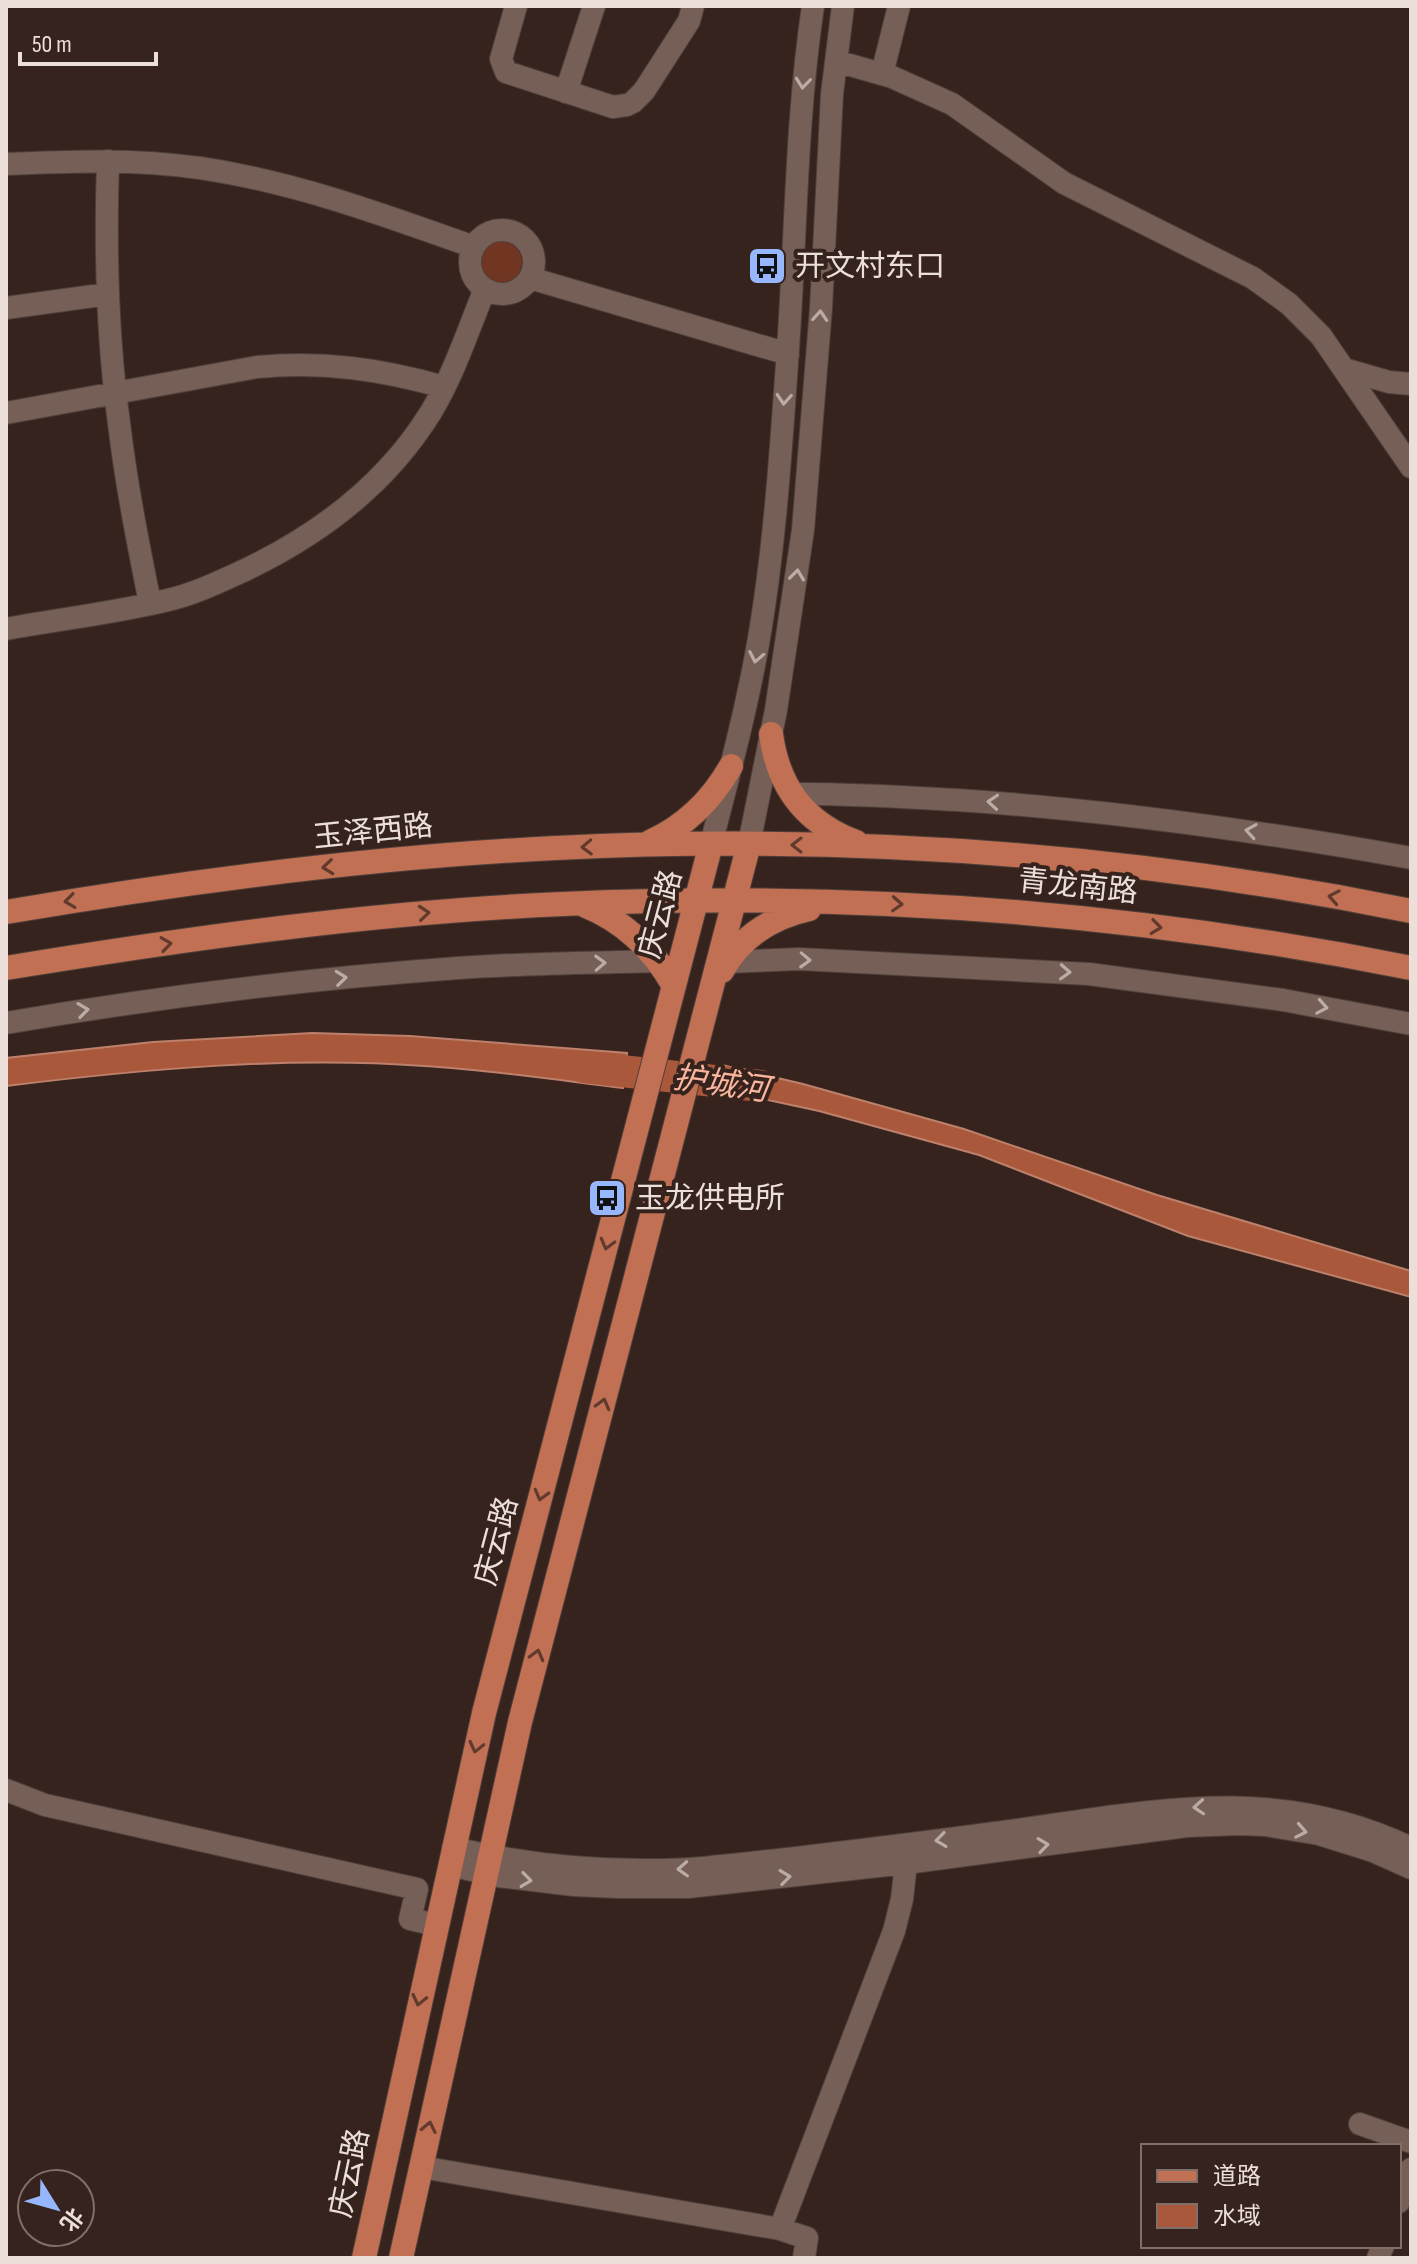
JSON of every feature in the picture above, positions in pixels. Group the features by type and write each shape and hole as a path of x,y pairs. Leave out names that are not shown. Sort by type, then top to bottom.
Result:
{"main road":[{"path":"771,734 778,765 792,794 813,818 835,833 859,843 894,848"},
{"path":"643,845 688,819 713,794 731,766"},
{"name":"庆云路","path":"364,2258 484,1713 711,844"},
{"path":"401,2258 520,1722 749,844"},
{"name":"玉泽西路","path":"6,912 174,886 388,860 643,845 749,844"},
{"name":"青龙南路","path":"749,844 1000,855 1202,876 1411,911"},
{"path":"6,968 153,945 435,912 578,903 735,900"},
{"name":"青龙南路","path":"735,900 981,909 1095,919 1279,944 1411,968"},
{"path":"711,991 727,962 748,938 772,921 798,911 841,902"},
{"path":"578,903 622,925 643,943 674,986"}],"street":[{"path":"516,6 501,59 506,72 613,107 633,102 644,91 689,21 693,6"},
{"path":"566,92 594,6"},
{"path":"711,844 742,725 765,598 788,354 802,91 813,6"},
{"path":"749,844 787,642 803,530 820,323 832,94 843,6"},
{"path":"882,74 899,6"},
{"path":"836,61 882,74 952,104 1064,183 1272,290 1321,336 1411,467"},
{"path":"6,164 108,161 198,168 274,182 343,201 474,247"},
{"path":"108,161 108,294 115,393 126,478 150,603"},
{"path":"495,231 513,232 521,236 532,251 530,278 516,291 508,293 499,294 485,289 472,273 470,264 474,247 479,239 495,231"},
{"path":"530,278 788,354"},
{"path":"6,629 170,600 229,578 319,529 345,510 392,465 413,439 444,387 485,289"},
{"path":"6,308 108,294"},
{"path":"6,413 294,363 372,370 444,387"},
{"path":"1344,369 1389,382 1411,384"},
{"path":"792,794 916,797 1107,812 1209,825 1411,858"},
{"path":"727,962 799,959 1089,974 1283,1000 1411,1024"},
{"path":"6,1023 165,999 352,977 461,967 658,961"},
{"path":"6,1790 45,1805 417,1889 410,1919 436,1925"},
{"path":"487,1864 617,1870 687,1869 1213,1806 1267,1808 1323,1817 1365,1829 1411,1848"},
{"path":"452,1857 574,1885 652,1888 723,1884 1187,1826 1239,1824 1319,1834 1373,1851 1411,1868"},
{"path":"780,2229 894,1931 906,1863"},
{"path":"1360,2124 1411,2142"},
{"path":"421,2167 780,2229 807,2238 804,2258"},
{"path":"1401,2196 1411,2169"}],"shaded area":[{"path":"501,241 516,247 522,262 516,277 501,283 486,277 480,262 486,247"}],"water":[{"path":"312,1033 410,1036 627,1053 623,1088 449,1068 372,1063 215,1066 6,1086 6,1058 153,1042"},
{"path":"722,1065 964,1129 1157,1195 1411,1271 1411,1297 1188,1236 979,1155 819,1111 716,1089"}],"waterway":[{"name":"护城河","path":"584,1067 761,1086"}],"place":[{"name":"开文村东口","path":"767,266"},
{"name":"玉龙供电所","path":"607,1198"}]}
